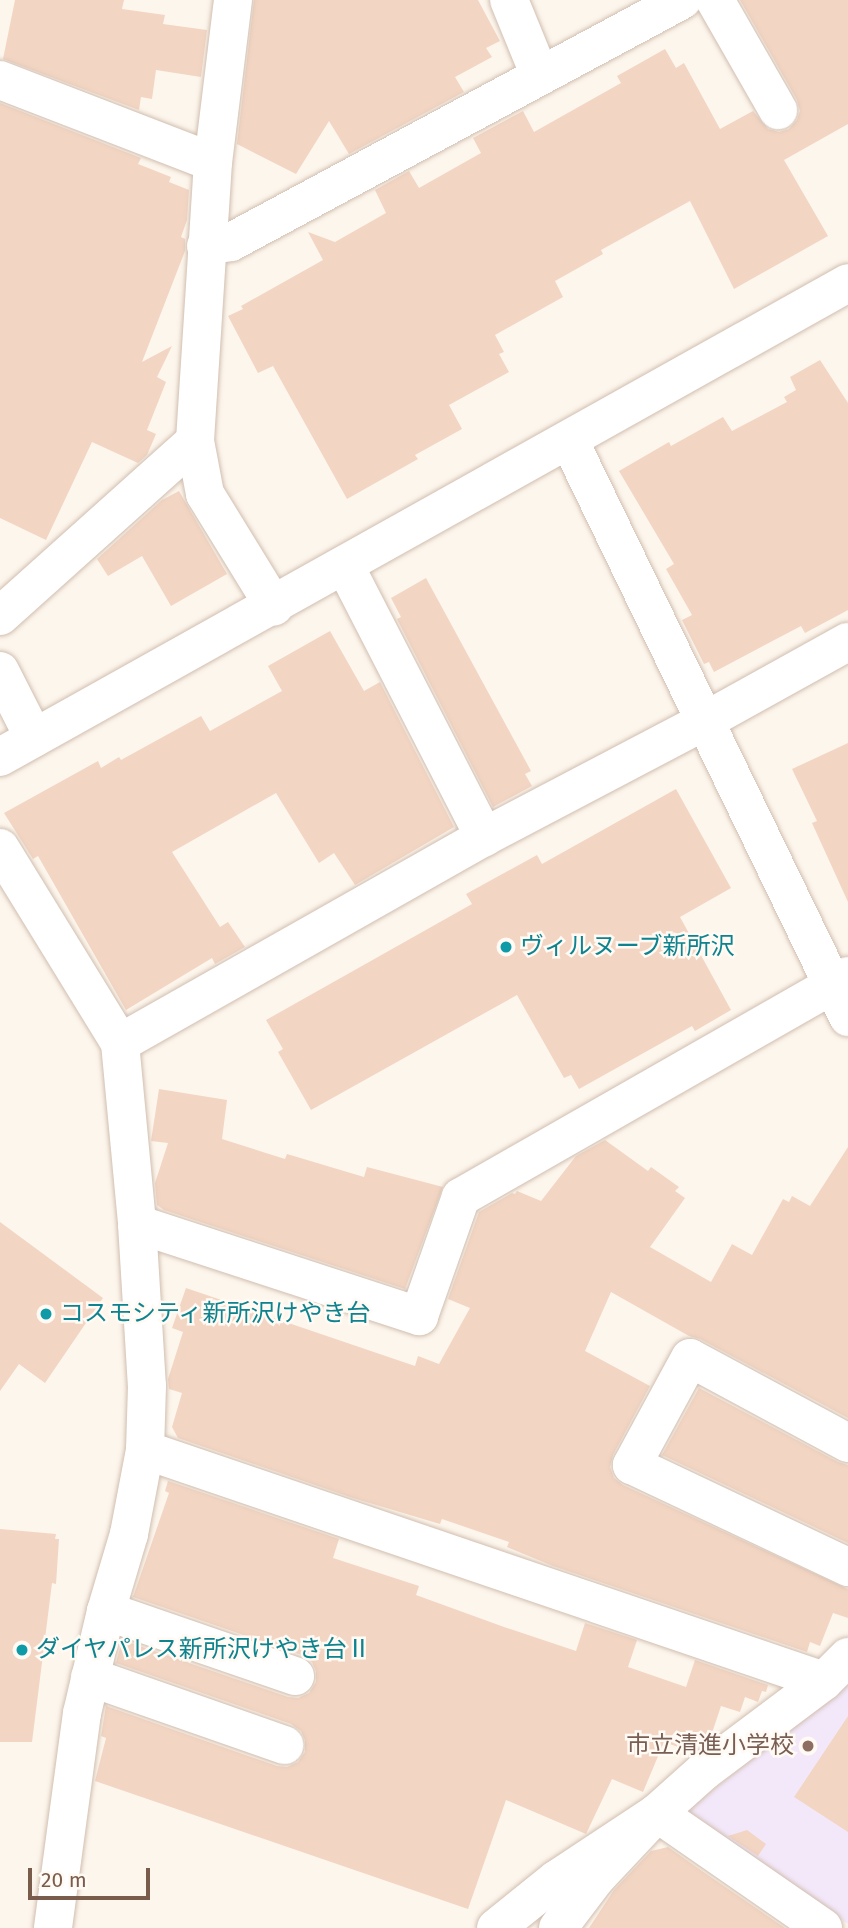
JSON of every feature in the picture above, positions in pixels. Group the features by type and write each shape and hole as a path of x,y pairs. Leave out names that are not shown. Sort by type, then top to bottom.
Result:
{"street":[{"path":"233,0 212,162 195,441 205,494 274,606"},
{"path":"509,0 540,76"},
{"path":"206,246 231,242 682,0"},
{"path":"715,0 778,110"},
{"path":"0,80 212,162"},
{"path":"0,757 848,283"},
{"path":"137,1224 419,1316 461,1197 843,993 569,440"},
{"path":"0,616 195,441"},
{"path":"345,566 484,837"},
{"path":"120,1043 484,837 707,720 848,642"},
{"path":"0,671 33,738"},
{"path":"0,848 120,1043 137,1224 147,1386 145,1450 129,1534 106,1611 82,1713 53,1928"},
{"path":"848,1443 690,1358 632,1465 848,1567"},
{"path":"145,1450 836,1669"},
{"path":"106,1611 295,1676"},
{"path":"558,1928 596,1878 657,1813 704,1771 836,1669"},
{"path":"90,1677 284,1745"},
{"path":"496,1928 557,1879 657,1813"},
{"path":"657,1813 823,1928"}],"shaded area":[{"name":"市立清進小学校","path":"848,1681 848,1924 687,1811"}],"building":[{"path":"15,0 124,0 122,9 165,15 163,24 207,30 201,77 156,70 152,99 141,97 139,110 3,59"},
{"path":"254,0 478,0 500,41 486,48 492,57 455,77 464,92 349,154 329,121 296,174 237,144"},
{"path":"740,0 848,0 848,124 784,160 828,236 734,289 690,201 601,250 603,254 555,281 563,297 495,335 504,352 499,354 509,372 449,405 462,429 415,455 418,459 347,499 273,366 258,373 228,316 323,260 308,232 335,242 386,213 375,190 409,171 419,188 481,153 473,138 523,111 534,132 621,83 617,76 665,49 676,68 684,63 720,129 753,111 768,129 779,132 789,129 797,120 800,111 797,100"},
{"path":"0,103 141,158 138,164 171,177 169,182 189,190 187,220 181,237 185,239 185,251 142,362 172,346 157,377 166,382 147,430 156,434 147,455 138,463 92,442 46,540 0,518"},
{"path":"820,360 848,403 848,610 805,633 801,626 714,672 709,662 704,664 682,620 692,615 666,569 674,564 619,471 669,442 671,446 723,417 732,431 787,402 784,397 796,390 790,377"},
{"path":"179,491 227,574 171,606 142,556 108,576 97,559 162,500"},
{"path":"426,578 531,771 525,774 532,786 493,807 397,619 401,617 391,598"},
{"path":"330,631 364,691 380,682 454,827 355,885 334,853 319,863 276,793 172,852 220,927 228,922 245,947 215,964 212,958 126,1010 38,856 33,859 4,813 98,761 101,768 119,757 121,760 201,716 210,731 282,691 268,666"},
{"path":"848,743 848,902 812,823 817,821 792,769"},
{"name":"ヴィルヌーブ新所沢","path":"676,789 731,888 680,917 731,1010 695,1031 692,1026 579,1089 571,1075 564,1078 517,995 311,1110 278,1052 283,1049 266,1020 472,904 466,894 537,855 542,864"},
{"path":"159,1089 227,1100 222,1139 285,1159 287,1154 364,1177 367,1167 443,1187 405,1289 164,1210 157,1205 155,1183 168,1143 151,1141"},
{"path":"605,1140 648,1171 651,1167 679,1187 675,1191 685,1198 650,1247 711,1282 732,1244 752,1255 783,1199 789,1202 792,1196 810,1206 848,1147 848,1418 700,1339 689,1336 611,1292 585,1351 650,1386 613,1455 610,1467 614,1478 623,1485 848,1589 848,1618 833,1613 820,1646 810,1642 807,1652 553,1566 507,1547 509,1542 442,1519 440,1524 353,1498 178,1438 172,1427 182,1393 169,1389 168,1379 183,1332 172,1328 186,1288 415,1366 418,1356 439,1364 470,1308 448,1299 479,1212 517,1191 541,1201 576,1156"},
{"name":"コスモシティ新所沢けやき台","path":"0,1222 103,1298 45,1383 19,1364 0,1391"},
{"path":"699,1388 848,1465 848,1543 662,1455"},
{"path":"168,1481 339,1539 333,1558 419,1586 416,1595 504,1627 576,1651 585,1623 637,1640 628,1667 686,1687 695,1660 768,1685 766,1692 762,1691 758,1702 745,1697 740,1712 721,1706 710,1739 699,1738 692,1752 664,1742 643,1792 612,1779 586,1834 506,1800 468,1909 95,1781 106,1738 101,1736 106,1706 277,1766 287,1767 298,1762 305,1752 305,1740 301,1731 291,1724 116,1663 122,1640 288,1697 298,1698 309,1693 316,1682 316,1671 312,1662 302,1655 133,1597 169,1493 165,1491"},
{"name":"ダイヤパレス新所沢けやき台Ⅱ","path":"0,1529 56,1534 55,1539 59,1539 56,1584 52,1583 32,1742 0,1742"},
{"path":"848,1716 848,1832 794,1797"},
{"path":"747,1830 766,1844 758,1856 728,1836"},
{"path":"668,1847 785,1928 589,1928 614,1890 651,1851"}],"place":[{"name":"ヴィルヌーブ新所沢","path":"506,947"},
{"name":"コスモシティ新所沢けやき台","path":"46,1314"},
{"name":"ダイヤパレス新所沢けやき台Ⅱ","path":"22,1650"},
{"name":"市立清進小学校","path":"808,1746"}]}
